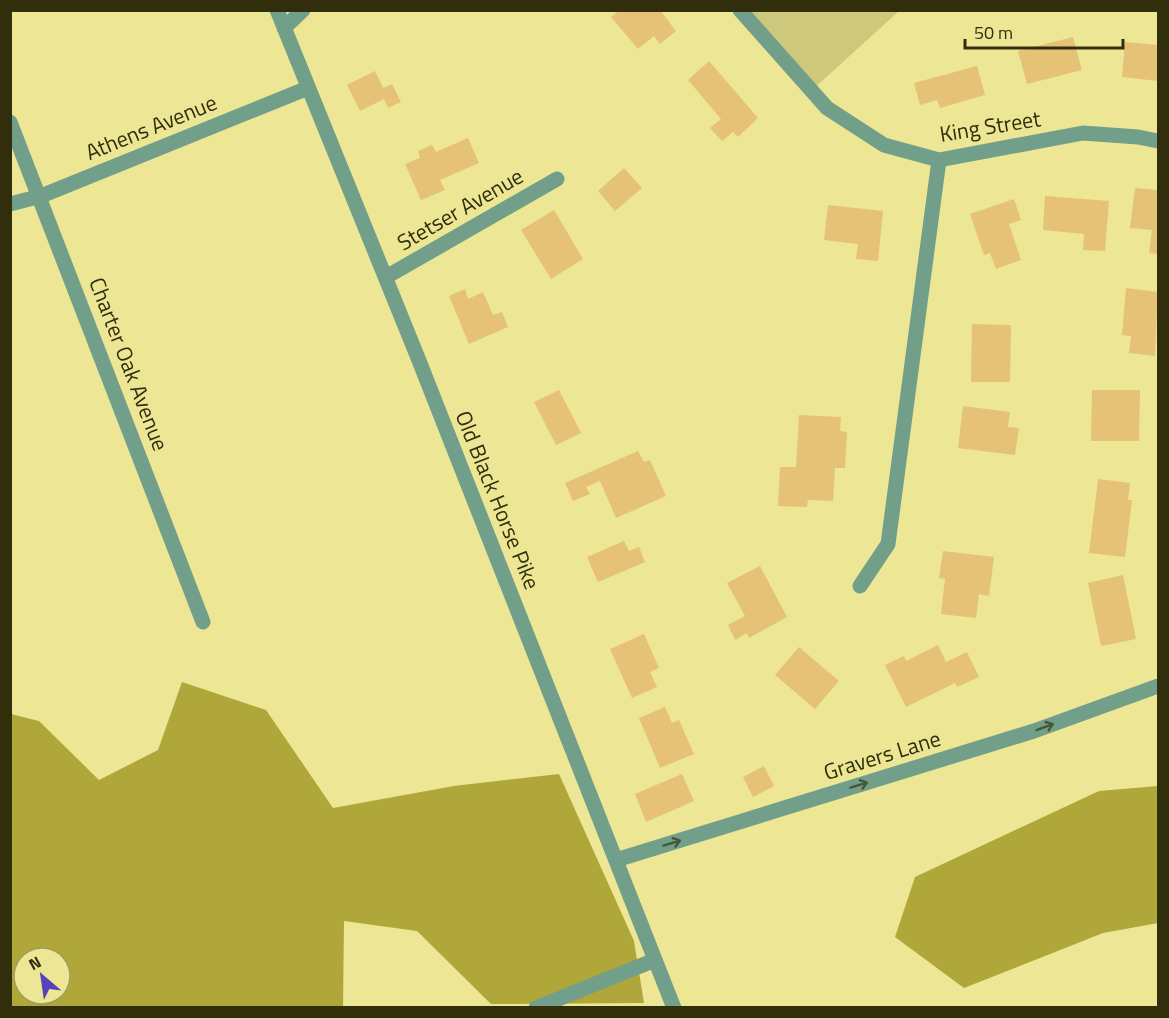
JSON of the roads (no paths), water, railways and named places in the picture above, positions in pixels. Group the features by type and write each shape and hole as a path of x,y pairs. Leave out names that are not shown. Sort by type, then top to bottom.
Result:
{"street":[{"name":"Old Black Horse Pike","path":"277,10 386,277 674,1008"},
{"path":"284,28 303,10"},
{"name":"King Street","path":"740,10 827,108 884,145 939,160 1083,133 1138,137 1158,141"},
{"name":"Athens Avenue","path":"10,204 41,196 308,88"},
{"name":"Charter Oak Avenue","path":"10,122 41,196 203,622"},
{"path":"860,586 888,544 939,160"},
{"name":"Stetser Avenue","path":"386,277 557,179"},
{"name":"Gravers Lane","path":"616,860 1034,731 1158,686"},
{"path":"536,1008 655,960"}]}
